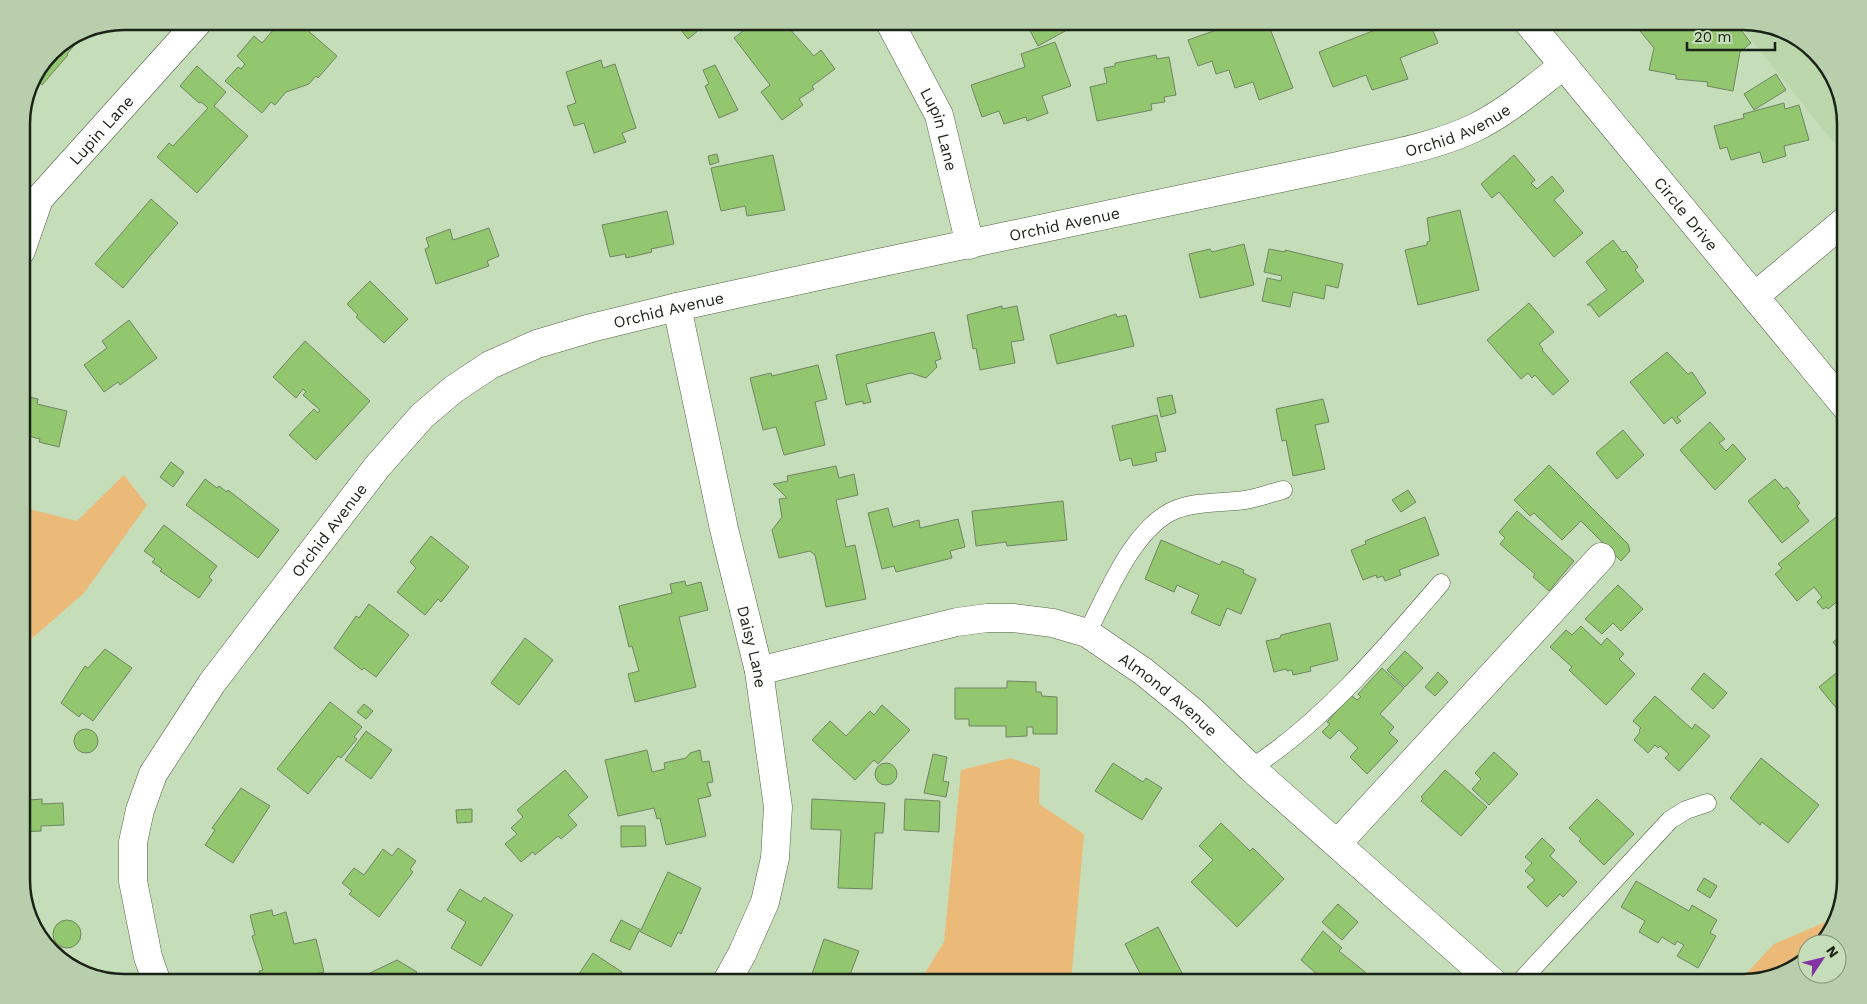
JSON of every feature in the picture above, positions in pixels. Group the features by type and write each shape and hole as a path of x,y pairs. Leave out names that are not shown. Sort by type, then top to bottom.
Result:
{"street":[{"name":"Lupin Lane","path":"30,226 39,199 191,30"},
{"name":"Lupin Lane","path":"894,30 939,115 970,245"},
{"name":"Circle Drive","path":"1535,30 1837,396"},
{"name":"Orchid Avenue","path":"154,974 148,957 133,881 133,842 140,810 153,774 212,683 371,475 422,416 454,390 490,365 537,344 676,307 1338,166 1440,141 1473,128 1504,112 1564,65"},
{"path":"1755,296 1837,228"},
{"name":"Daisy Lane","path":"676,307 724,529 759,671 778,807 775,858 765,902 731,974"},
{"path":"1337,844 1601,557"},
{"name":"Almond Avenue","path":"759,671 957,622 987,618 1053,623 1086,633 1144,672 1186,706 1251,768 1484,974"}],"lane":[{"path":"1086,633 1132,546 1156,523 1176,509 1210,502 1246,500 1283,490"},
{"path":"1251,768 1279,750 1342,691 1406,624 1441,583"},
{"path":"1527,974 1664,825 1686,810 1707,803"}],"shaded area":[{"path":"1743,30 1773,35 1795,46 1814,62 1832,94 1837,118 1837,147"},
{"path":"124,475 147,505 84,593 30,640 30,509 77,521"},
{"path":"1010,758 1040,768 1039,804 1084,834 1072,974 924,974 944,942 961,770"},
{"path":"1827,921 1819,934 1797,934"},
{"path":"1797,934 1797,956 1779,967 1767,971 1746,974 1774,944"}],"building":[{"path":"273,30 307,30 337,56 318,78 316,76 309,84 286,92 275,105 271,102 262,113 225,81 238,67 241,69 245,64 237,56 254,36 262,43"},
{"path":"681,30 699,30 688,39"},
{"path":"744,30 791,30 814,56 821,50 835,69 812,86 814,89 799,99 803,105 782,120 761,92 770,85 734,38"},
{"path":"1030,30 1067,30 1038,46"},
{"path":"1216,30 1270,30 1293,88 1259,100 1253,82 1235,88 1229,70 1216,74 1212,61 1198,66 1188,40"},
{"path":"1375,30 1433,30 1438,43 1400,58 1408,79 1372,90 1366,75 1333,87 1319,52"},
{"path":"1741,30 1751,43 1740,52 1733,91 1707,86 1708,82 1676,79 1676,75 1649,70 1654,48 1640,31"},
{"path":"1055,42 1071,86 1042,96 1048,113 1027,121 1026,117 1004,124 999,111 982,117 971,85 1025,67 1021,54"},
{"path":"75,44 68,55 42,85 40,83 53,62"},
{"path":"1156,55 1157,59 1169,57 1176,95 1164,97 1165,102 1151,104 1152,110 1097,121 1090,87 1107,83 1104,68 1115,66 1115,63"},
{"path":"601,60 603,68 615,64 636,128 622,133 626,142 594,153 584,123 574,126 567,106 576,103 566,72"},
{"path":"715,65 738,110 719,118 705,86 709,84 703,70"},
{"path":"197,66 226,92 214,106 248,136 197,193 157,157 169,143 173,146 208,108 201,102 199,103 180,86"},
{"path":"1776,74 1786,90 1754,110 1744,94"},
{"path":"1784,103 1785,109 1799,105 1809,140 1784,146 1786,156 1763,163 1760,152 1731,160 1727,147 1720,149 1714,126 1744,118 1743,114"},
{"path":"717,154 719,162 710,165 708,156"},
{"path":"773,155 785,210 747,216 745,206 721,211 711,168"},
{"path":"1514,155 1535,180 1531,183 1537,189 1552,176 1564,191 1554,200 1583,233 1554,257 1499,192 1492,198 1481,184"},
{"path":"151,199 178,223 123,288 95,264"},
{"path":"1460,210 1479,290 1418,305 1405,250 1427,245 1427,242 1430,241 1427,218"},
{"path":"667,211 674,244 651,249 652,252 626,258 625,254 610,257 602,225"},
{"path":"489,228 499,256 487,261 489,266 436,284 425,249 429,247 426,238 450,229 453,240"},
{"path":"1613,240 1622,252 1626,251 1638,267 1635,270 1644,281 1599,317 1590,305 1587,305 1607,290 1586,262"},
{"path":"1244,244 1254,285 1200,298 1189,254 1210,249 1212,252"},
{"path":"1269,249 1285,252 1285,250 1343,264 1338,288 1326,285 1324,299 1293,292 1290,307 1262,301 1267,278 1281,281 1282,276 1264,272"},
{"path":"370,281 408,319 384,343 356,317 358,315 347,304"},
{"path":"1529,303 1554,332 1539,344 1542,350 1569,381 1553,395 1535,375 1532,378 1528,373 1521,379 1487,340"},
{"path":"1002,306 1002,309 1017,306 1024,340 1011,342 1015,363 980,370 976,348 973,349 967,315"},
{"path":"1116,314 1117,317 1126,315 1134,346 1057,364 1050,335"},
{"path":"129,320 157,358 120,385 118,382 104,392 84,365 107,348 102,341"},
{"path":"934,332 941,359 935,361 937,367 926,378 911,373 866,384 871,402 863,404 863,401 846,405 836,355"},
{"path":"305,341 370,401 316,460 289,435 314,409 318,413 320,410 303,395 306,392 303,389 296,398 273,377"},
{"path":"1667,352 1688,374 1692,372 1706,393 1677,417 1681,421 1677,424 1672,417 1664,424 1630,382"},
{"path":"818,365 827,399 815,402 825,445 784,455 776,427 763,430 750,378 771,373 772,376"},
{"path":"1172,395 1176,413 1161,417 1157,398"},
{"path":"30,397 38,399 37,404 67,411 59,447 39,442 40,439 30,436"},
{"path":"1323,399 1329,422 1315,425 1325,469 1293,476 1286,440 1282,441 1276,409"},
{"path":"1157,415 1166,451 1155,453 1157,461 1133,466 1131,458 1120,461 1112,426"},
{"path":"1710,422 1725,439 1719,443 1726,451 1733,444 1746,459 1715,490 1680,450"},
{"path":"1623,430 1644,455 1617,479 1596,453"},
{"path":"171,462 184,472 173,487 160,477"},
{"path":"1549,465 1628,544 1630,551 1621,561 1581,521 1562,540 1534,513 1530,516 1514,500"},
{"path":"836,466 839,478 854,474 858,495 836,500 846,547 855,545 866,599 826,607 815,555 810,551 779,558 772,530 782,517 779,499 787,498 773,484 788,481 787,476"},
{"path":"205,479 217,488 219,486 227,492 228,490 279,530 258,558 186,505"},
{"path":"1775,479 1784,489 1787,487 1800,503 1797,506 1809,521 1782,543 1748,501"},
{"path":"1408,490 1416,502 1401,512 1392,500"},
{"path":"1063,501 1067,540 1007,546 1006,542 976,546 972,511"},
{"path":"888,508 893,527 919,520 920,528 958,519 965,547 950,551 952,558 896,572 894,566 882,569 868,513"},
{"path":"1517,511 1574,561 1549,591 1533,577 1535,574 1500,544 1505,538 1499,532"},
{"path":"1837,516 1837,602 1828,609 1827,607 1823,609 1817,602 1822,597 1814,587 1797,601 1775,574 1782,568 1778,564"},
{"path":"1425,517 1439,555 1399,570 1401,575 1385,581 1383,576 1377,578 1376,575 1363,580 1351,550 1366,544 1365,541"},
{"path":"164,525 217,566 209,577 212,580 199,598 160,571 162,569 152,562 155,559 144,551"},
{"path":"431,536 469,567 441,602 438,599 425,615 397,592 416,568 410,562"},
{"path":"1161,540 1220,565 1222,561 1244,570 1243,573 1256,579 1241,614 1227,608 1220,626 1191,613 1199,595 1177,585 1174,592 1145,579"},
{"path":"685,581 686,586 701,582 708,610 679,617 696,687 635,702 628,674 639,671 632,646 629,647 619,606 672,593 670,584"},
{"path":"1618,585 1643,609 1621,631 1613,623 1602,634 1585,619"},
{"path":"369,604 409,635 376,677 364,668 362,670 334,648 356,616 359,618"},
{"path":"1330,623 1338,660 1310,667 1311,671 1293,675 1292,670 1287,671 1286,669 1274,672 1266,641 1280,638 1281,635"},
{"path":"1581,626 1601,645 1607,638 1624,654 1619,659 1635,674 1606,705 1569,670 1572,667 1550,647 1566,630 1572,635"},
{"path":"525,638 553,660 519,705 491,683"},
{"path":"1837,639 1837,647 1833,642"},
{"path":"105,649 132,668 93,721 82,713 79,717 61,703 85,666 88,668"},
{"path":"1405,651 1423,668 1405,687 1387,670"},
{"path":"1382,668 1404,688 1380,714 1394,727 1389,733 1398,741 1367,774 1350,757 1358,748 1339,730 1330,739 1322,732 1330,724 1327,722 1351,695 1357,700 1361,697 1358,694"},
{"path":"1438,672 1448,682 1435,696 1425,687"},
{"path":"1837,672 1837,709 1819,687"},
{"path":"1704,673 1727,693 1713,709 1691,689"},
{"path":"1007,681 1036,682 1036,692 1041,692 1042,696 1057,697 1057,734 1033,734 1033,727 1027,727 1027,736 1006,737 1006,726 969,726 969,719 955,719 955,688 1007,688"},
{"path":"1655,696 1692,729 1695,724 1710,736 1679,771 1665,758 1669,754 1660,746 1658,748 1655,745 1648,753 1634,740 1641,728 1633,721"},
{"path":"330,702 362,727 354,737 357,739 341,758 338,756 308,794 277,769"},
{"path":"364,704 373,711 366,719 357,712"},
{"path":"882,705 910,730 878,764 874,760 855,780 812,740 830,721 846,736 870,711 874,715"},
{"path":"81,729 91,729 98,736 98,746 91,753 81,753 74,746 74,736"},
{"path":"366,731 392,750 371,779 345,760"},
{"path":"647,750 652,772 665,769 664,763 686,758 690,753 700,750 702,762 709,761 713,782 707,783 711,796 698,799 706,836 666,845 660,818 657,819 654,808 618,816 605,760"},
{"path":"1494,752 1518,774 1489,805 1472,789 1481,779 1475,773"},
{"path":"933,754 947,757 943,781 949,782 946,797 924,793"},
{"path":"1761,758 1819,805 1788,843 1762,822 1760,825 1730,798"},
{"path":"886,763 894,766 897,774 894,782 886,785 878,782 875,774 878,766"},
{"path":"1113,763 1143,782 1146,778 1162,788 1142,820 1095,791"},
{"path":"565,770 588,797 568,815 577,825 561,839 558,836 535,855 533,852 521,862 505,844 517,834 511,828 523,817 517,810"},
{"path":"1445,770 1487,807 1461,836 1421,801 1423,799 1421,797"},
{"path":"241,788 270,806 233,863 205,845 215,830 212,828"},
{"path":"42,799 42,804 63,803 64,825 41,826 41,831 30,832 30,800"},
{"path":"812,799 885,803 883,833 875,833 872,889 838,888 841,830 811,829"},
{"path":"905,799 940,801 939,832 904,830"},
{"path":"1597,799 1634,834 1604,865 1579,841 1581,839 1569,828"},
{"path":"472,809 472,822 457,823 456,810"},
{"path":"1221,823 1250,851 1253,848 1284,879 1237,927 1191,882 1213,860 1199,846"},
{"path":"621,826 645,826 646,846 621,847"},
{"path":"1542,838 1555,850 1550,856 1577,882 1563,897 1560,894 1547,907 1527,887 1535,880 1525,871 1532,863 1525,857"},
{"path":"398,848 416,861 410,869 413,872 379,917 349,894 352,891 342,883 354,868 364,875 383,849 392,856"},
{"path":"668,872 701,888 681,934 678,932 671,947 639,931 630,950 610,941 621,920 641,930"},
{"path":"1704,878 1717,886 1710,898 1697,890"},
{"path":"1636,881 1689,911 1692,905 1717,920 1710,933 1716,936 1698,968 1677,956 1684,945 1677,941 1675,945 1662,937 1658,943 1639,932 1645,921 1621,907"},
{"path":"460,889 481,902 484,897 513,915 481,966 451,948 466,922 447,910"},
{"path":"1338,904 1358,922 1342,940 1322,922"},
{"path":"272,910 273,916 286,912 294,944 316,939 324,972 316,974 260,974 259,971 263,970 252,936 255,935 250,915"},
{"path":"67,920 77,924 81,934 77,944 67,948 57,944 53,934 57,924"},
{"path":"1158,927 1182,973 1140,974 1125,944"},
{"path":"1323,931 1342,948 1339,951 1367,974 1317,974 1301,960"},
{"path":"824,939 859,951 850,974 812,974"},
{"path":"593,953 622,972 621,974 579,974"},
{"path":"397,960 417,972 416,974 368,974"}]}
